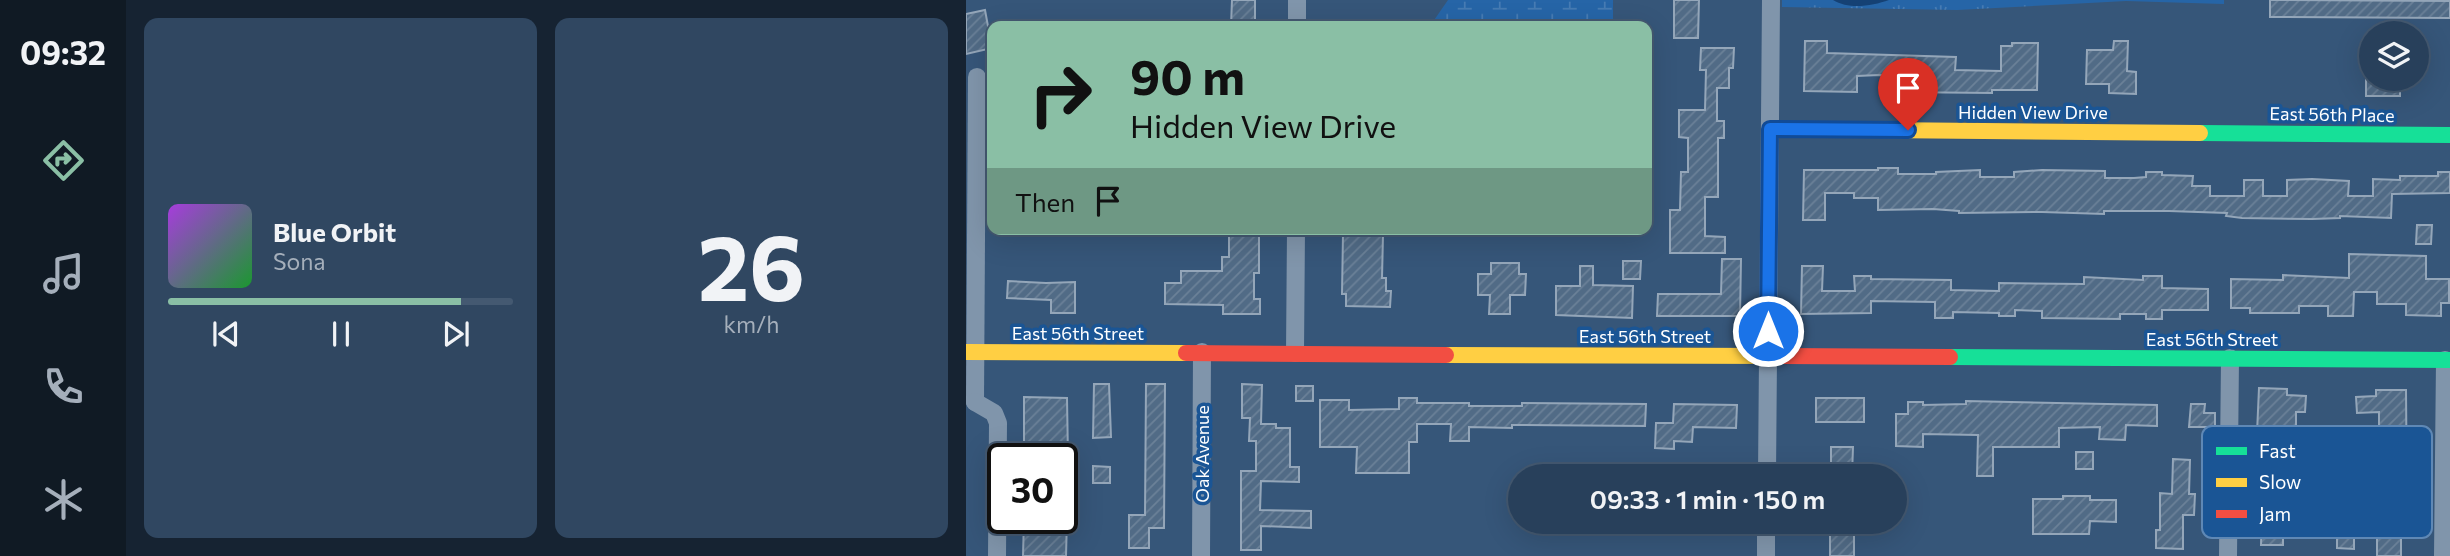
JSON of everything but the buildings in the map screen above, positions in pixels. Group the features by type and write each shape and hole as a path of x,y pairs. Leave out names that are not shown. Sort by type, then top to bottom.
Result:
{"street":[{"path":"1297,0 1297,21"},
{"path":"1767,464 1770,0"},
{"path":"977,76 971,406 993,413 998,423 997,556"},
{"name":"Hidden View Drive","path":"1770,129 2213,132"},
{"name":"East 56th Place","path":"2213,132 2450,135"},
{"path":"1295,353 1296,235"},
{"name":"East 56th Street","path":"971,352 2447,360"},
{"name":"Oak Avenue","path":"1201,556 1202,352"},
{"path":"2229,426 2230,358"},
{"path":"2443,556 2447,360"},
{"path":"1766,534 1766,556"},
{"path":"2228,538 2228,556"}],"green space":[{"path":"1448,0 1613,0 1613,21 1433,21"},
{"path":"1782,0 2224,0 2224,4 2126,1 1957,10 1782,7"}],"water":[{"path":"1833,0 1889,0 1861,6 1846,5"}],"traffic: fast":[{"path":"2200,133 2450,135"},
{"path":"1950,357 2450,360"}],"traffic: slow":[{"path":"1770,129 2200,133"},
{"path":"966,352 1186,353"},
{"path":"1446,355 1782,356"}],"traffic: jam":[{"path":"1186,353 1446,355"},
{"path":"1782,356 1950,357"}],"route":[{"path":"1768,331 1770,129 1908,130"}]}
